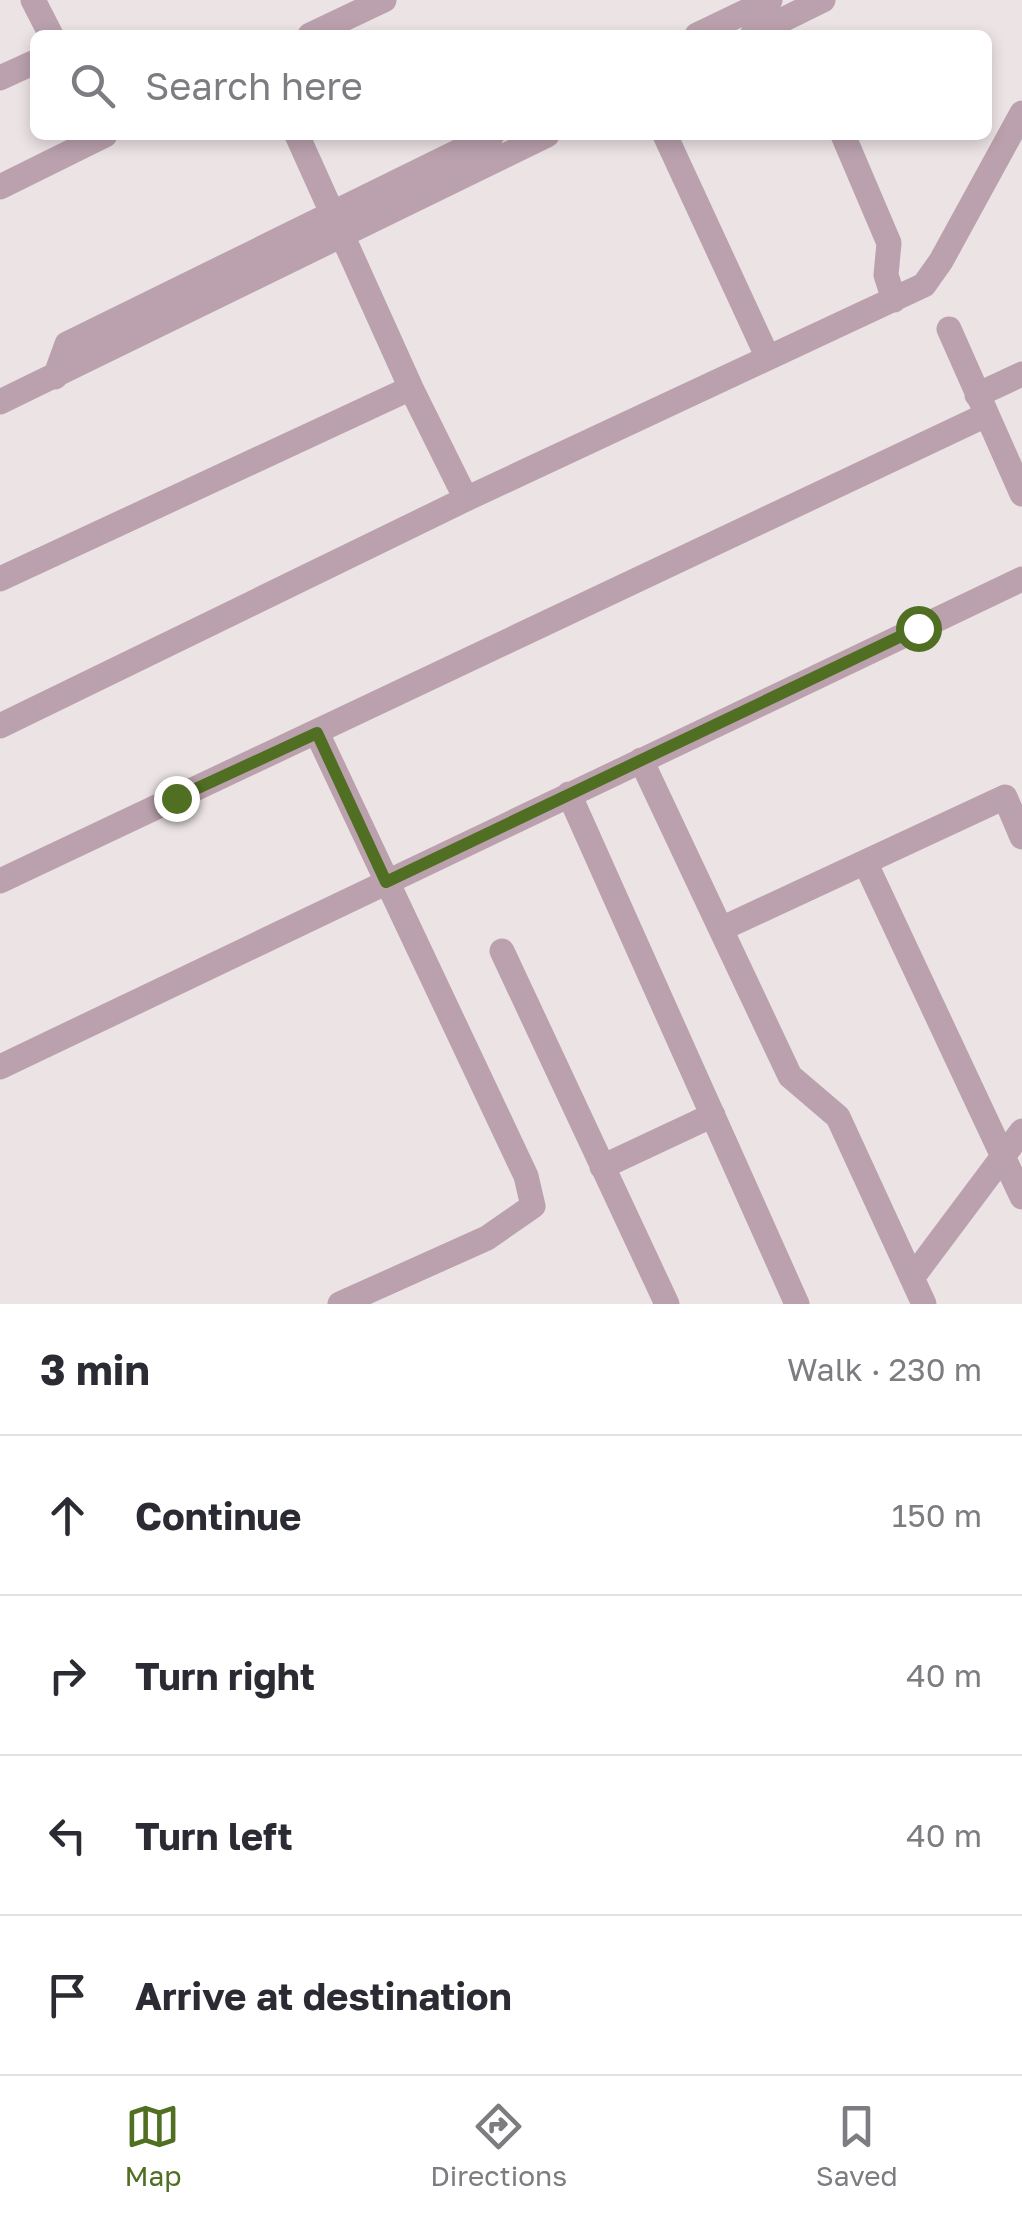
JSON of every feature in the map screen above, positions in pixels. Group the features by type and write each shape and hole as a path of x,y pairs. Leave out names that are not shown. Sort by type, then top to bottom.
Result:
{"street":[{"path":"33,0 48,30"},
{"path":"321,30 384,0"},
{"path":"761,30 822,0"},
{"path":"722,30 785,17"},
{"path":"0,78 30,64"},
{"path":"0,726 466,499 924,285 1022,113"},
{"path":"0,187 94,140"},
{"path":"299,140 411,388 466,499"},
{"path":"0,402 54,377 337,224 483,140"},
{"path":"337,224 535,140"},
{"path":"667,140 768,358"},
{"path":"844,140 889,243 886,275 894,300"},
{"path":"949,329 1022,494"},
{"path":"0,881 317,733 981,405 1022,374"},
{"path":"0,579 411,388"},
{"path":"0,1067 1022,579"},
{"path":"317,733 526,1176 533,1206 487,1238 340,1304"},
{"path":"641,760 790,1076 838,1117 924,1304"},
{"path":"569,794 797,1304"},
{"path":"721,929 1004,797 1022,837"},
{"path":"864,862 1022,1197"},
{"path":"502,951 667,1304"},
{"path":"602,1168 712,1115"},
{"path":"912,1278 1022,1131"}],"route":[{"path":"176,798 317,733 386,882 918,628"}]}
